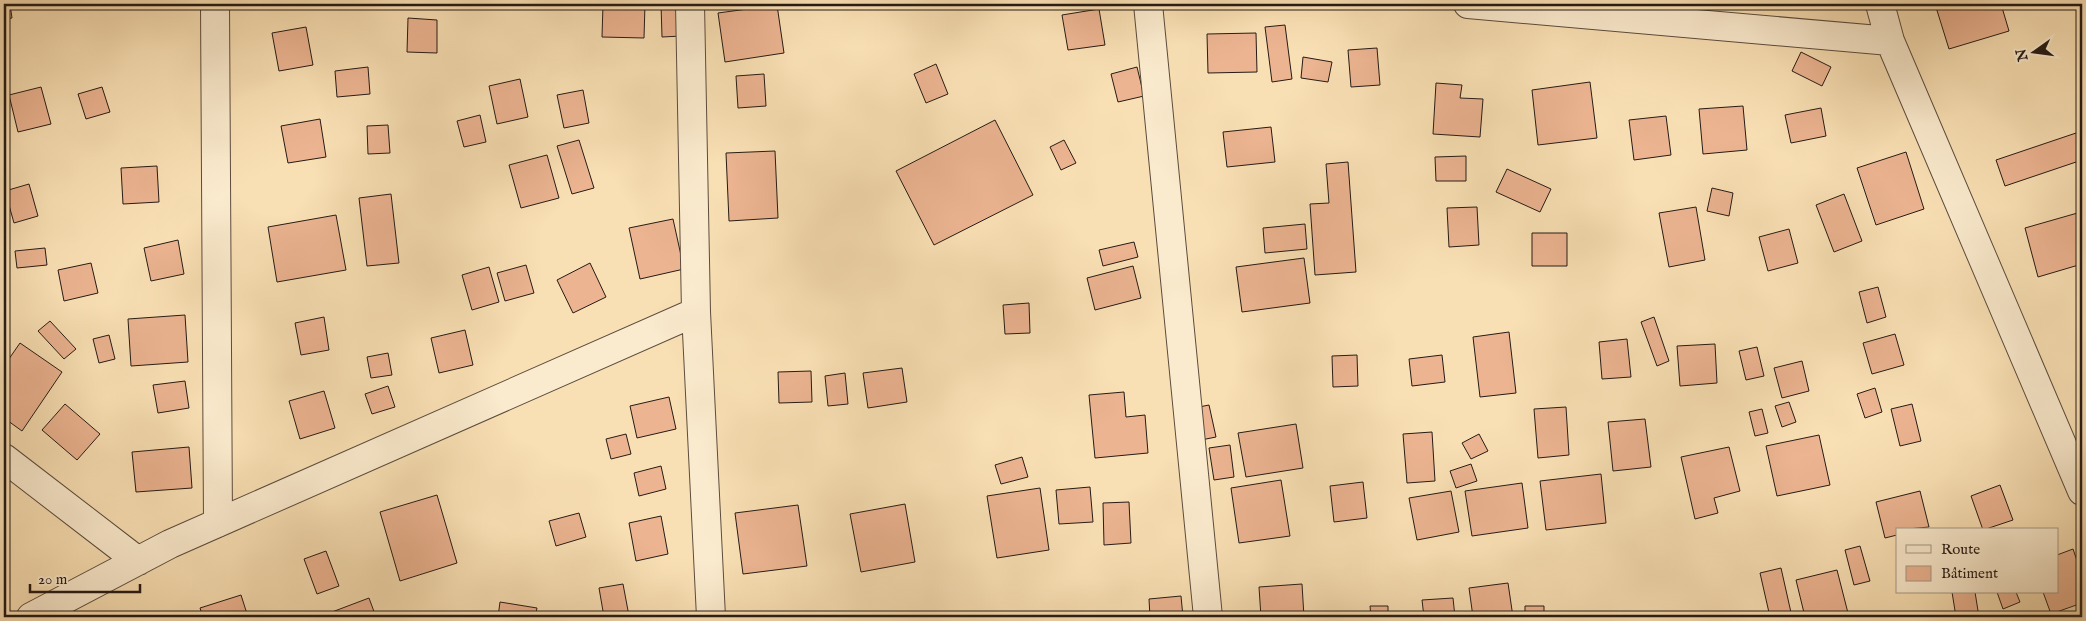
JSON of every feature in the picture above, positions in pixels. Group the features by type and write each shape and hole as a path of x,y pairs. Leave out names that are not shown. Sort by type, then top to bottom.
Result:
{"street":[{"path":"215,4 218,523"},
{"path":"690,4 696,312 710,617"},
{"path":"1148,4 1208,617"},
{"path":"1468,4 1890,41"},
{"path":"1880,4 1890,41 2082,491"},
{"path":"31,617 170,544 696,312"},
{"path":"4,458 138,561"}],"building":[{"path":"4,4 10,4 12,18 4,19"},
{"path":"549,4 583,4 583,6"},
{"path":"603,4 645,4 644,38 602,37"},
{"path":"661,4 681,4 682,36 662,37"},
{"path":"1935,4 2001,4 2009,31 1949,49"},
{"path":"777,5 784,53 725,62 718,13"},
{"path":"1099,9 1105,45 1068,50 1062,15"},
{"path":"408,18 437,20 437,53 407,52"},
{"path":"1285,25 1292,79 1272,82 1265,27"},
{"path":"306,27 313,65 279,71 272,33"},
{"path":"1256,33 1257,72 1208,73 1207,34"},
{"path":"1377,48 1380,85 1351,87 1348,50"},
{"path":"1801,52 1831,67 1822,86 1792,71"},
{"path":"1303,57 1332,62 1328,82 1301,78"},
{"path":"936,64 948,94 926,103 914,74"},
{"path":"368,67 370,94 337,97 335,71"},
{"path":"1137,67 1144,96 1118,102 1111,74"},
{"path":"764,74 766,106 738,108 736,76"},
{"path":"520,79 528,117 497,124 489,86"},
{"path":"1590,82 1597,138 1538,145 1532,90"},
{"path":"1436,83 1462,85 1460,98 1483,99 1480,137 1433,134"},
{"path":"41,87 51,124 18,132 9,95"},
{"path":"102,87 110,112 86,119 78,94"},
{"path":"583,90 589,123 564,128 557,95"},
{"path":"1743,106 1747,150 1703,154 1699,109"},
{"path":"1821,108 1826,136 1791,143 1785,115"},
{"path":"480,115 486,142 464,147 457,121"},
{"path":"1666,116 1671,155 1634,160 1629,120"},
{"path":"320,119 326,157 288,163 281,126"},
{"path":"995,120 1033,195 934,245 896,171"},
{"path":"388,125 390,153 368,154 367,126"},
{"path":"1271,127 1275,162 1227,167 1223,132"},
{"path":"2082,131 2082,160 2005,186 1996,160"},
{"path":"579,140 594,188 572,194 557,146"},
{"path":"1064,140 1076,163 1061,170 1050,147"},
{"path":"775,151 778,218 729,221 726,153"},
{"path":"1906,152 1924,209 1876,225 1857,168"},
{"path":"547,155 559,198 521,208 509,165"},
{"path":"1466,156 1466,181 1436,181 1435,157"},
{"path":"1348,162 1356,272 1315,275 1310,204 1329,203 1326,164"},
{"path":"157,166 159,202 123,204 121,168"},
{"path":"1507,169 1551,189 1540,212 1496,192"},
{"path":"29,184 38,216 14,223 5,191"},
{"path":"1712,188 1733,193 1729,216 1707,211"},
{"path":"391,194 399,263 367,266 359,198"},
{"path":"1844,194 1862,241 1834,252 1816,205"},
{"path":"1477,207 1479,245 1449,247 1447,208"},
{"path":"1696,207 1705,260 1669,267 1659,213"},
{"path":"2081,212 2082,264 2038,277 2025,228"},
{"path":"336,215 346,270 277,282 268,227"},
{"path":"673,219 684,269 640,279 629,228"},
{"path":"1305,224 1307,249 1265,253 1263,228"},
{"path":"1789,229 1798,263 1768,271 1759,237"},
{"path":"1532,233 1567,233 1567,266 1532,266"},
{"path":"178,240 184,274 151,281 144,248"},
{"path":"1134,242 1138,257 1103,266 1099,250"},
{"path":"45,248 47,265 17,268 15,251"},
{"path":"1304,258 1310,303 1242,312 1236,267"},
{"path":"91,263 98,293 64,301 58,270"},
{"path":"590,263 606,297 573,313 557,280"},
{"path":"526,265 534,293 505,301 497,273"},
{"path":"1133,266 1141,298 1095,310 1087,278"},
{"path":"489,267 499,302 472,310 462,275"},
{"path":"1878,287 1886,317 1867,323 1859,292"},
{"path":"1029,303 1030,333 1005,334 1003,305"},
{"path":"185,315 188,362 131,366 128,319"},
{"path":"324,317 329,350 301,355 295,323"},
{"path":"1654,317 1669,361 1657,366 1641,322"},
{"path":"50,321 76,349 64,359 38,331"},
{"path":"4,329 10,335 4,342"},
{"path":"465,330 473,365 439,373 431,338"},
{"path":"1509,332 1516,393 1480,397 1473,337"},
{"path":"1895,334 1904,365 1872,374 1863,343"},
{"path":"109,335 115,359 99,363 93,339"},
{"path":"1627,339 1631,377 1602,379 1599,342"},
{"path":"20,343 62,372 22,431 4,418 4,366"},
{"path":"1715,344 1717,383 1680,386 1677,346"},
{"path":"1757,347 1764,376 1746,380 1739,351"},
{"path":"388,353 392,375 371,378 367,357"},
{"path":"1357,355 1358,386 1333,387 1332,356"},
{"path":"1442,355 1445,382 1412,386 1409,359"},
{"path":"1802,361 1809,391 1782,398 1774,368"},
{"path":"902,368 907,402 868,408 863,373"},
{"path":"811,371 812,402 779,403 778,372"},
{"path":"845,373 848,404 828,406 825,376"},
{"path":"185,381 189,408 158,413 153,385"},
{"path":"388,386 395,407 372,414 365,394"},
{"path":"1875,388 1882,412 1865,418 1857,394"},
{"path":"324,391 335,428 300,439 289,401"},
{"path":"1124,392 1126,417 1145,415 1148,453 1095,458 1089,395"},
{"path":"669,397 676,429 637,438 630,406"},
{"path":"1789,402 1796,422 1782,427 1775,406"},
{"path":"65,404 100,434 77,460 42,430"},
{"path":"1912,404 1921,441 1900,446 1891,409"},
{"path":"1209,405 1216,437 1201,440 1194,408"},
{"path":"1566,407 1569,455 1538,458 1534,409"},
{"path":"1762,409 1768,433 1755,436 1749,412"},
{"path":"1645,419 1651,467 1613,471 1608,422"},
{"path":"1296,424 1303,468 1246,477 1238,433"},
{"path":"1432,432 1435,481 1407,483 1403,434"},
{"path":"626,434 631,454 611,459 606,439"},
{"path":"1479,434 1488,451 1471,459 1462,443"},
{"path":"1819,435 1830,485 1777,496 1766,446"},
{"path":"1230,445 1234,477 1214,480 1209,448"},
{"path":"189,447 192,488 136,492 132,452"},
{"path":"1729,447 1740,491 1714,498 1718,513 1695,519 1681,457"},
{"path":"1022,457 1028,477 1001,484 995,465"},
{"path":"1471,464 1477,481 1456,488 1450,471"},
{"path":"661,466 666,489 639,496 634,473"},
{"path":"1601,474 1606,523 1546,530 1540,481"},
{"path":"1281,480 1290,536 1239,543 1231,488"},
{"path":"1363,482 1367,518 1334,522 1330,486"},
{"path":"1522,483 1528,528 1472,536 1465,491"},
{"path":"2000,485 2013,520 1989,528 1982,528 1971,496"},
{"path":"1090,487 1093,522 1059,524 1056,490"},
{"path":"1040,488 1049,550 997,558 987,496"},
{"path":"1451,491 1459,532 1417,540 1409,498"},
{"path":"1920,491 1929,527 1896,528 1896,535 1885,538 1876,502"},
{"path":"437,495 457,563 400,581 380,512"},
{"path":"1129,502 1131,543 1104,545 1103,503"},
{"path":"905,504 915,562 861,572 850,514"},
{"path":"798,505 807,566 743,574 735,513"},
{"path":"579,513 586,537 556,546 549,521"},
{"path":"661,516 668,554 636,561 629,523"},
{"path":"1860,546 1870,581 1854,585 1845,550"},
{"path":"2073,549 2082,575 2082,603 2051,614 2044,594 2058,594 2058,555"},
{"path":"326,551 339,586 317,594 304,559"},
{"path":"1781,568 1792,617 1770,617 1760,573"},
{"path":"1837,570 1849,617 1805,617 1796,580"},
{"path":"1508,583 1513,617 1473,617 1469,588"},
{"path":"623,584 629,616 604,617 599,588"},
{"path":"1302,584 1304,617 1261,617 1259,587"},
{"path":"1952,594 1975,594 1979,617 1956,617"},
{"path":"1998,594 2017,594 2020,602 2003,609"},
{"path":"241,595 248,617 203,617 200,608"},
{"path":"1181,596 1183,617 1150,617 1149,599"},
{"path":"369,598 376,617 333,617 332,612"},
{"path":"1453,598 1455,617 1424,617 1422,600"},
{"path":"500,602 537,608 535,617 498,617"},
{"path":"1370,606 1388,606 1388,617 1371,617"},
{"path":"1525,606 1544,606 1544,617 1525,617"}]}
